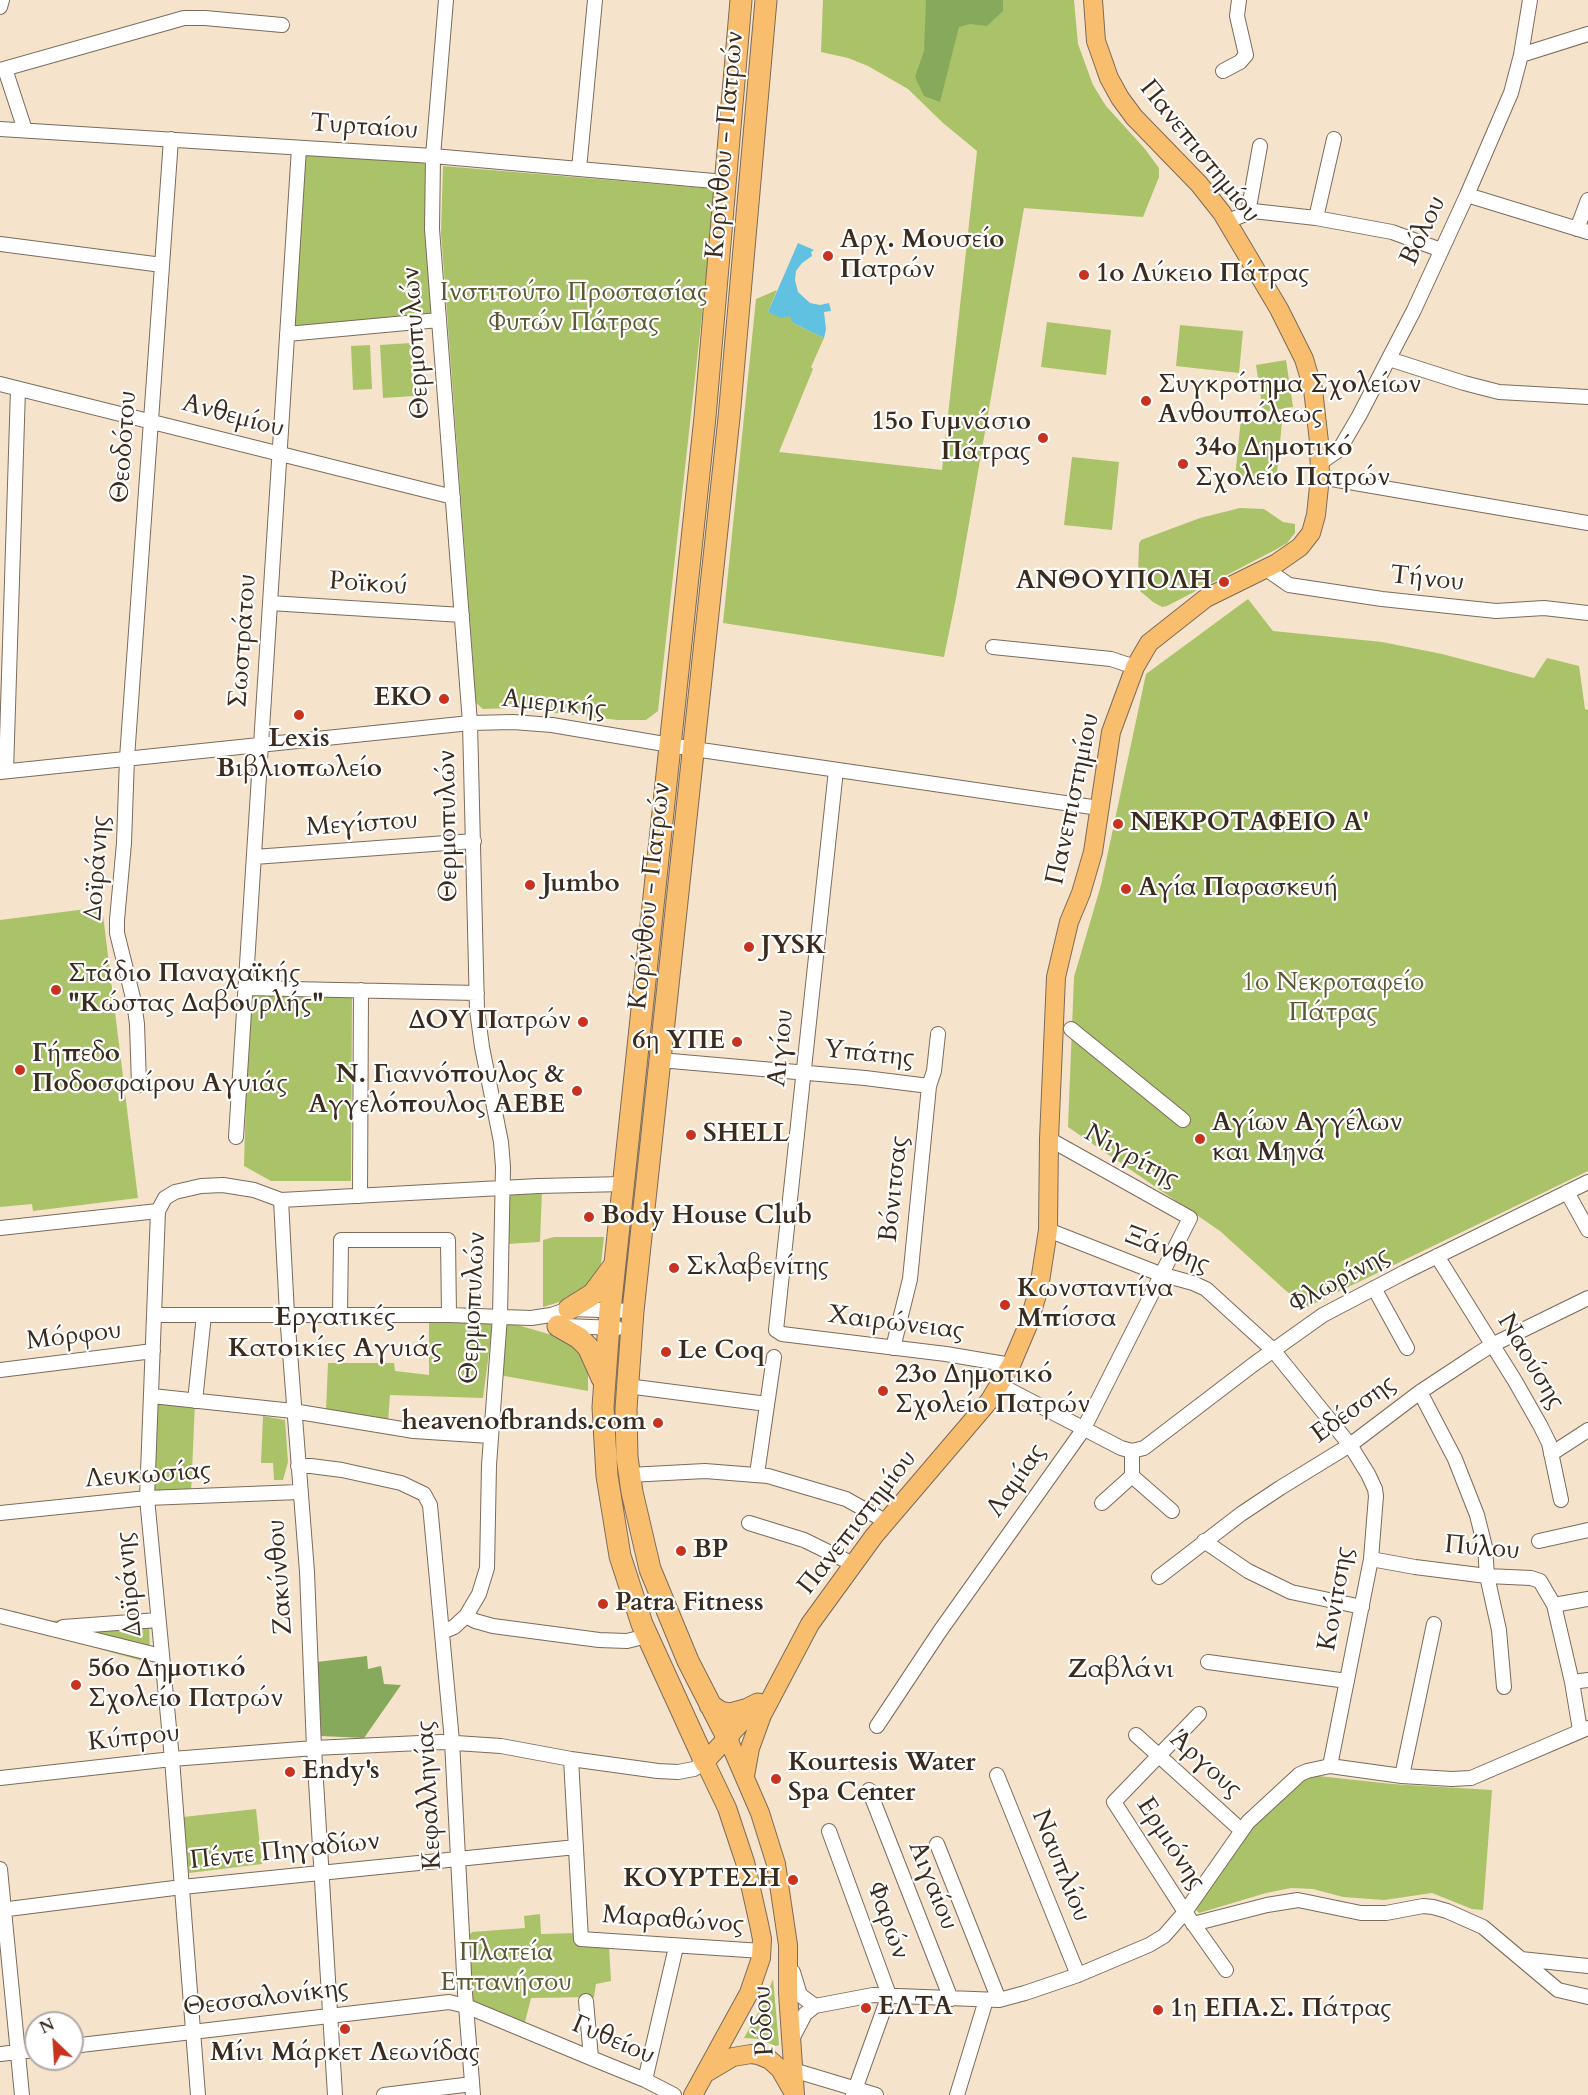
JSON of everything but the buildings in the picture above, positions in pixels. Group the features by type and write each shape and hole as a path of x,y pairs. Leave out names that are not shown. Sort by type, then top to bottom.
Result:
{"highway":[{"name":"Κορίνθου - Πατρών","path":"705,1762 647,1636 620,1556 605,1458 604,1386 609,1319 708,382 741,0"},
{"name":"Κορίνθου - Πατρών","path":"728,1739 684,1652 652,1575 635,1511 629,1475 626,1422 632,1320 735,352 766,0"},
{"path":"604,1386 597,1363 588,1347 558,1317 593,1294 605,1280 616,1261"},
{"path":"710,1705 720,1712 730,1713 758,1704"}],"main road":[{"name":"Πανεπιστημίου","path":"788,1945 773,1851 746,1776 752,1739 810,1624 887,1522 984,1408 1011,1365 1028,1325 1039,1287 1048,1230 1049,1139 1056,977 1069,922 1081,893 1093,852 1111,732 1135,668 1149,643 1206,598 1292,554 1311,533 1316,515 1320,470 1315,399 1309,373 1291,331 1228,221 1199,184 1134,117 1120,98 1109,78 1097,47 1094,0"},
{"name":"Πανεπιστημίου","path":"705,1762 778,1684"},
{"name":"Κορίνθου - Πατρών","path":"728,1739 746,1776"},
{"path":"693,2095 749,1993 762,1951 757,1913 739,1840 705,1762"},
{"name":"Ρόδου","path":"788,1945 787,1978 794,2095"},
{"path":"703,2076 733,2057 758,2055 770,2060 780,2069 794,2095"}],"street":[{"path":"0,7 2,0"},
{"name":"Θερμοπυλών","path":"442,1632 461,1623 466,1616 483,1585 489,1559 490,1436 500,1316 503,1188 501,1142 482,1047 477,993 470,723 432,229 433,156 446,0"},
{"path":"579,169 595,0"},
{"path":"1223,71 1246,56 1237,16 1239,0"},
{"name":"Βόλου","path":"1320,470 1342,445 1389,359 1467,195 1511,93 1521,55 1530,0"},
{"path":"24,130 3,69 184,18 282,25"},
{"path":"1521,55 1588,34"},
{"name":"Τυρταίου","path":"0,129 433,156 725,183"},
{"path":"1316,218 1334,139"},
{"name":"Θεοδότου","path":"127,758 171,140"},
{"path":"1248,213 1260,146"},
{"name":"Σωστράτου","path":"236,1137 299,148"},
{"path":"1467,195 1583,231 1588,200"},
{"path":"1228,221 1248,213 1263,211 1316,218 1367,226 1406,236 1441,250"},
{"path":"0,244 162,265"},
{"path":"287,334 439,320"},
{"path":"1389,359 1489,390 1588,397"},
{"name":"Ανθεμίου","path":"0,384 453,497"},
{"path":"3,771 18,388"},
{"path":"1320,470 1588,521"},
{"name":"Τήνου","path":"1266,568 1289,585 1323,591 1496,611 1544,608 1588,613"},
{"name":"Ροϊκού","path":"270,603 462,615"},
{"path":"993,647 1111,659 1135,668"},
{"name":"Αμερικής","path":"3,771 470,723 513,722 552,725 670,746 1099,808"},
{"name":"Δοϊράνης","path":"127,758 124,843 117,933 134,1002 139,1085"},
{"name":"Αιγίου","path":"776,1330 836,770"},
{"name":"Μεγίστου","path":"254,856 474,841"},
{"path":"246,987 477,993"},
{"path":"360,1196 361,990"},
{"path":"1071,1029 1184,1120"},
{"name":"Βόνιτσας","path":"893,1348 910,1279 928,1086 934,1071 938,1034"},
{"name":"Υπάτης","path":"660,1060 804,1072 928,1086"},
{"name":"Νιγρίτης","path":"1049,1139 1190,1218"},
{"name":"Φλωρίνης","path":"1132,1450 1149,1445 1273,1350 1323,1315 1588,1182"},
{"path":"0,1228 158,1211 165,1198 175,1192 201,1186 223,1185 254,1190 281,1200 624,1184"},
{"path":"1567,1192 1588,1230"},
{"name":"Ζακύνθου","path":"281,1200 286,1314 306,1561 314,1748 335,2095"},
{"name":"Δοϊράνης","path":"158,1211 147,1498 172,1759 198,2095"},
{"name":"Λαμίας","path":"877,1726 940,1631 1083,1430 1190,1218"},
{"name":"Ξάνθης","path":"1048,1230 1160,1274 1193,1283 1206,1290 1273,1350 1350,1445"},
{"path":"340,1315 341,1240 448,1240 449,1315"},
{"name":"Ναούσης","path":"1437,1256 1540,1425 1551,1454 1562,1500"},
{"path":"1374,1288 1407,1348"},
{"name":"Εδέσσης","path":"1159,1577 1204,1541 1280,1488 1350,1445 1420,1392 1492,1345 1588,1298"},
{"path":"155,1315 449,1315 632,1320"},
{"path":"195,1401 204,1315"},
{"path":"558,1317 609,1319"},
{"name":"Χαιρώνειας","path":"776,1330 782,1334 1011,1365"},
{"name":"Μόρφου","path":"0,1370 153,1351"},
{"path":"757,1474 774,1357"},
{"path":"1000,1385 1083,1430 1121,1448 1132,1450 1132,1476 1102,1503"},
{"path":"627,1386 767,1404"},
{"path":"1420,1392 1444,1437 1473,1503 1485,1547 1487,1576 1499,1630 1504,1687"},
{"path":"152,1396 293,1411 414,1431 490,1436"},
{"path":"1551,1454 1588,1430"},
{"name":"Κονίτσης","path":"1330,1766 1371,1559 1376,1510 1375,1489 1350,1445"},
{"name":"Κεφαλληνίας","path":"297,1466 319,1466 382,1478 414,1487 429,1501 452,1742 466,2006 473,2089"},
{"path":"629,1475 693,1471 757,1474 838,1496 887,1522"},
{"path":"1132,1476 1172,1511"},
{"name":"Λευκωσίας","path":"0,1513 147,1498 299,1492"},
{"path":"749,1523 804,1540 855,1565"},
{"path":"1539,1541 1588,1530"},
{"path":"1204,1541 1248,1570 1291,1592 1362,1607"},
{"name":"Πύλου","path":"1371,1559 1487,1576 1536,1579 1543,1584 1554,1605 1584,1729"},
{"path":"1554,1605 1588,1599"},
{"path":"0,1616 161,1656"},
{"path":"466,1616 493,1626 599,1640 627,1641 647,1636"},
{"path":"49,1628 158,1620"},
{"path":"1402,1776 1434,1624"},
{"path":"1208,1662 1347,1681"},
{"path":"1572,1682 1588,1680"},
{"path":"1159,1757 1198,1714"},
{"path":"791,2041 805,2014 815,2006 861,1997 889,1995 992,2000 1025,1993 1078,1975 1149,1945 1189,1918 1241,1830 1300,1774 1330,1766 1402,1776 1471,1778 1584,1729"},
{"name":"Άργους","path":"1136,1735 1241,1830"},
{"path":"452,1742 501,1746 571,1759 658,1771 678,1772 693,1769 705,1762"},
{"name":"Κύπρου","path":"0,1778 172,1759 314,1748 452,1742"},
{"name":"Ερμιόνης","path":"1159,1757 1114,1802 1189,1918 1226,1970"},
{"path":"571,1759 576,1847"},
{"name":"Ναυπλίου","path":"997,1775 1078,1975"},
{"name":"Αιγαίου","path":"869,1790 951,1999"},
{"name":"Φαρών","path":"829,1831 889,1995 855,2092"},
{"path":"937,1844 992,2000 957,2095"},
{"name":"Πέντε Πηγαδίων","path":"2,1909 182,1887 576,1847"},
{"name":"Μαραθώνος","path":"576,1847 581,1939 762,1951"},
{"path":"0,1869 2,1909 22,2095"},
{"path":"1189,1918 1284,1901 1307,1901 1361,1913 1386,1913 1413,1907 1433,1907 1483,1927 1558,1990 1588,1997"},
{"path":"788,1945 797,1990 804,1999 815,2006"},
{"path":"650,2086 676,1947"},
{"path":"1521,1959 1588,1966"},
{"path":"586,2001 591,2058"},
{"name":"Θεσσαλονίκης","path":"84,2045 449,2002 466,2006"},
{"name":"Γυθείου","path":"466,2006 674,2095"},
{"path":"0,2054 24,2051"},
{"path":"793,2070 855,2092 876,2095"},
{"path":"384,2095 473,2089"}],"green space":[{"path":"823,0 1074,0 1078,44 1093,85 1106,106 1159,168 1159,177 1143,217 1024,208 944,657 723,623 756,299 777,290 768,312 791,315 793,323 824,338 779,452 942,470 977,151 943,123 908,89 868,66 848,58 821,52"},
{"path":"926,0 1003,0 1003,11 987,26 970,24 959,27 940,102 924,96 915,77 924,51"},
{"path":"299,148 433,156 439,320 287,334"},
{"name":"Ινστιτούτο Προστασίας Φυτών Πάτρας","path":"443,166 716,189 658,711 646,720 618,720 512,708 483,709 475,702 441,233"},
{"path":"1047,322 1111,330 1106,375 1041,367"},
{"path":"1180,325 1243,331 1239,373 1176,366"},
{"path":"411,343 414,396 383,398 380,345"},
{"path":"370,345 372,389 353,390 351,346"},
{"path":"1286,360 1293,407 1263,412 1256,365"},
{"path":"1241,418 1282,422 1276,482 1235,478"},
{"path":"1072,457 1119,462 1112,530 1064,525"},
{"path":"1240,508 1264,509 1283,522 1295,524 1295,533 1287,543 1275,550 1167,606 1162,607 1153,602 1140,591 1138,575 1141,540 1200,518"},
{"name":"1o Νεκροταφείο Πάτρας","path":"1248,599 1273,631 1382,642 1442,654 1534,678 1547,658 1579,666 1585,709 1588,710 1588,1171 1305,1308 1220,1231 1068,1127 1074,977 1101,885 1146,674"},
{"name":"Στάδιο Παναχαϊκής \"Κώστας Δαβουρλής\"","path":"102,907 138,1198 33,1211 32,1204 0,1207 0,920"},
{"path":"249,994 352,998 351,1181 271,1181 244,1166"},
{"path":"542,1191 540,1242 506,1244 507,1192"},
{"path":"554,1237 604,1237 601,1264 588,1285 566,1300 543,1307 543,1240"},
{"path":"429,1321 493,1322 483,1398 390,1395 388,1422 326,1411 328,1363 394,1363 395,1371 429,1375"},
{"path":"504,1321 573,1343 588,1366 588,1391 499,1375"},
{"path":"152,1396 195,1401 191,1495 147,1498"},
{"path":"263,1416 285,1420 288,1462 283,1480 274,1480 273,1463 261,1463"},
{"path":"149,1613 150,1663 49,1635 50,1621"},
{"path":"367,1656 368,1669 381,1666 384,1684 401,1685 364,1738 320,1736 317,1662"},
{"path":"1300,1774 1392,1784 1492,1790 1483,1910 1472,1909 1432,1893 1384,1900 1343,1897 1313,1889 1291,1888 1199,1913 1195,1909 1233,1842"},
{"path":"256,1809 262,1864 189,1873 183,1817"},
{"name":"Πλατεία Επτανήσου","path":"540,1914 541,1934 578,1933 609,1946 611,1981 596,1984 594,1997 531,1998 525,2022 469,2000 465,1940 472,1932 525,1928 524,1916"},
{"path":"773,1979 779,2045 776,2046 758,2039 744,2038 763,2004"}],"water":[{"path":"798,243 814,250 811,252 812,256 796,271 795,280 798,292 810,303 820,305 829,303 831,311 824,312 826,329 824,338 793,323 790,316 781,318 768,312"}],"place":[{"name":"Αρχ. Μουσείο Πατρών","path":"828,256"},
{"name":"1ο Λύκειο Πάτρας","path":"1084,275"},
{"name":"Συγκρότημα Σχολείων Ανθουπόλεως","path":"1146,401"},
{"name":"15ο Γυμνάσιο Πάτρας","path":"1043,438"},
{"name":"34ο Δημοτικό Σχολείο Πατρών","path":"1183,464"},
{"name":"ΑΝΘΟΥΠΟΛΗ","path":"1224,582"},
{"name":"EKO","path":"444,699"},
{"name":"Lexis Βιβλιοπωλείο","path":"299,715"},
{"name":"ΝΕΚΡΟΤΑΦΕΙΟ Α'","path":"1118,824"},
{"name":"Jumbo","path":"530,885"},
{"name":"Αγία Παρασκευή","path":"1126,889"},
{"name":"JYSK","path":"749,947"},
{"name":"Στάδιο Παναχαϊκής \"Κώστας Δαβουρλής\"","path":"56,990"},
{"name":"ΔΟΥ Πατρών","path":"583,1022"},
{"name":"6η ΥΠΕ","path":"737,1042"},
{"name":"Γήπεδο Ποδοσφαίρου Αγυιάς","path":"20,1070"},
{"name":"Ν. Γιαννόπουλος & Αγγελόπουλος ΑΕΒΕ","path":"577,1091"},
{"name":"SHELL","path":"691,1135"},
{"name":"Αγίων Αγγέλων και Μηνά","path":"1200,1139"},
{"name":"Body House Club","path":"589,1217"},
{"name":"Σκλαβενίτης","path":"674,1268"},
{"name":"Κωνσταντίνα Μπίσσα","path":"1005,1305"},
{"name":"Le Coq","path":"666,1352"},
{"name":"23ο Δημοτικό Σχολείο Πατρών","path":"883,1391"},
{"name":"heavenofbrands.com","path":"658,1423"},
{"name":"BP","path":"681,1551"},
{"name":"Patra Fitness","path":"603,1604"},
{"name":"56ο Δημοτικό Σχολείο Πατρών","path":"76,1685"},
{"name":"Endy's","path":"290,1772"},
{"name":"Kourtesis Water Spa Center","path":"776,1779"},
{"name":"ΚΟΥΡΤΕΣΗ","path":"793,1880"},
{"name":"ΕΛΤΑ","path":"866,2008"},
{"name":"1η ΕΠΑ.Σ. Πάτρας","path":"1158,2010"},
{"name":"Μίνι Μάρκετ Λεωνίδας","path":"345,2029"}],"district":[{"name":"Εργατικές Κατοικίες Αγυιάς","path":"335,1334"},
{"name":"Ζαβλάνι","path":"1121,1671"}]}
